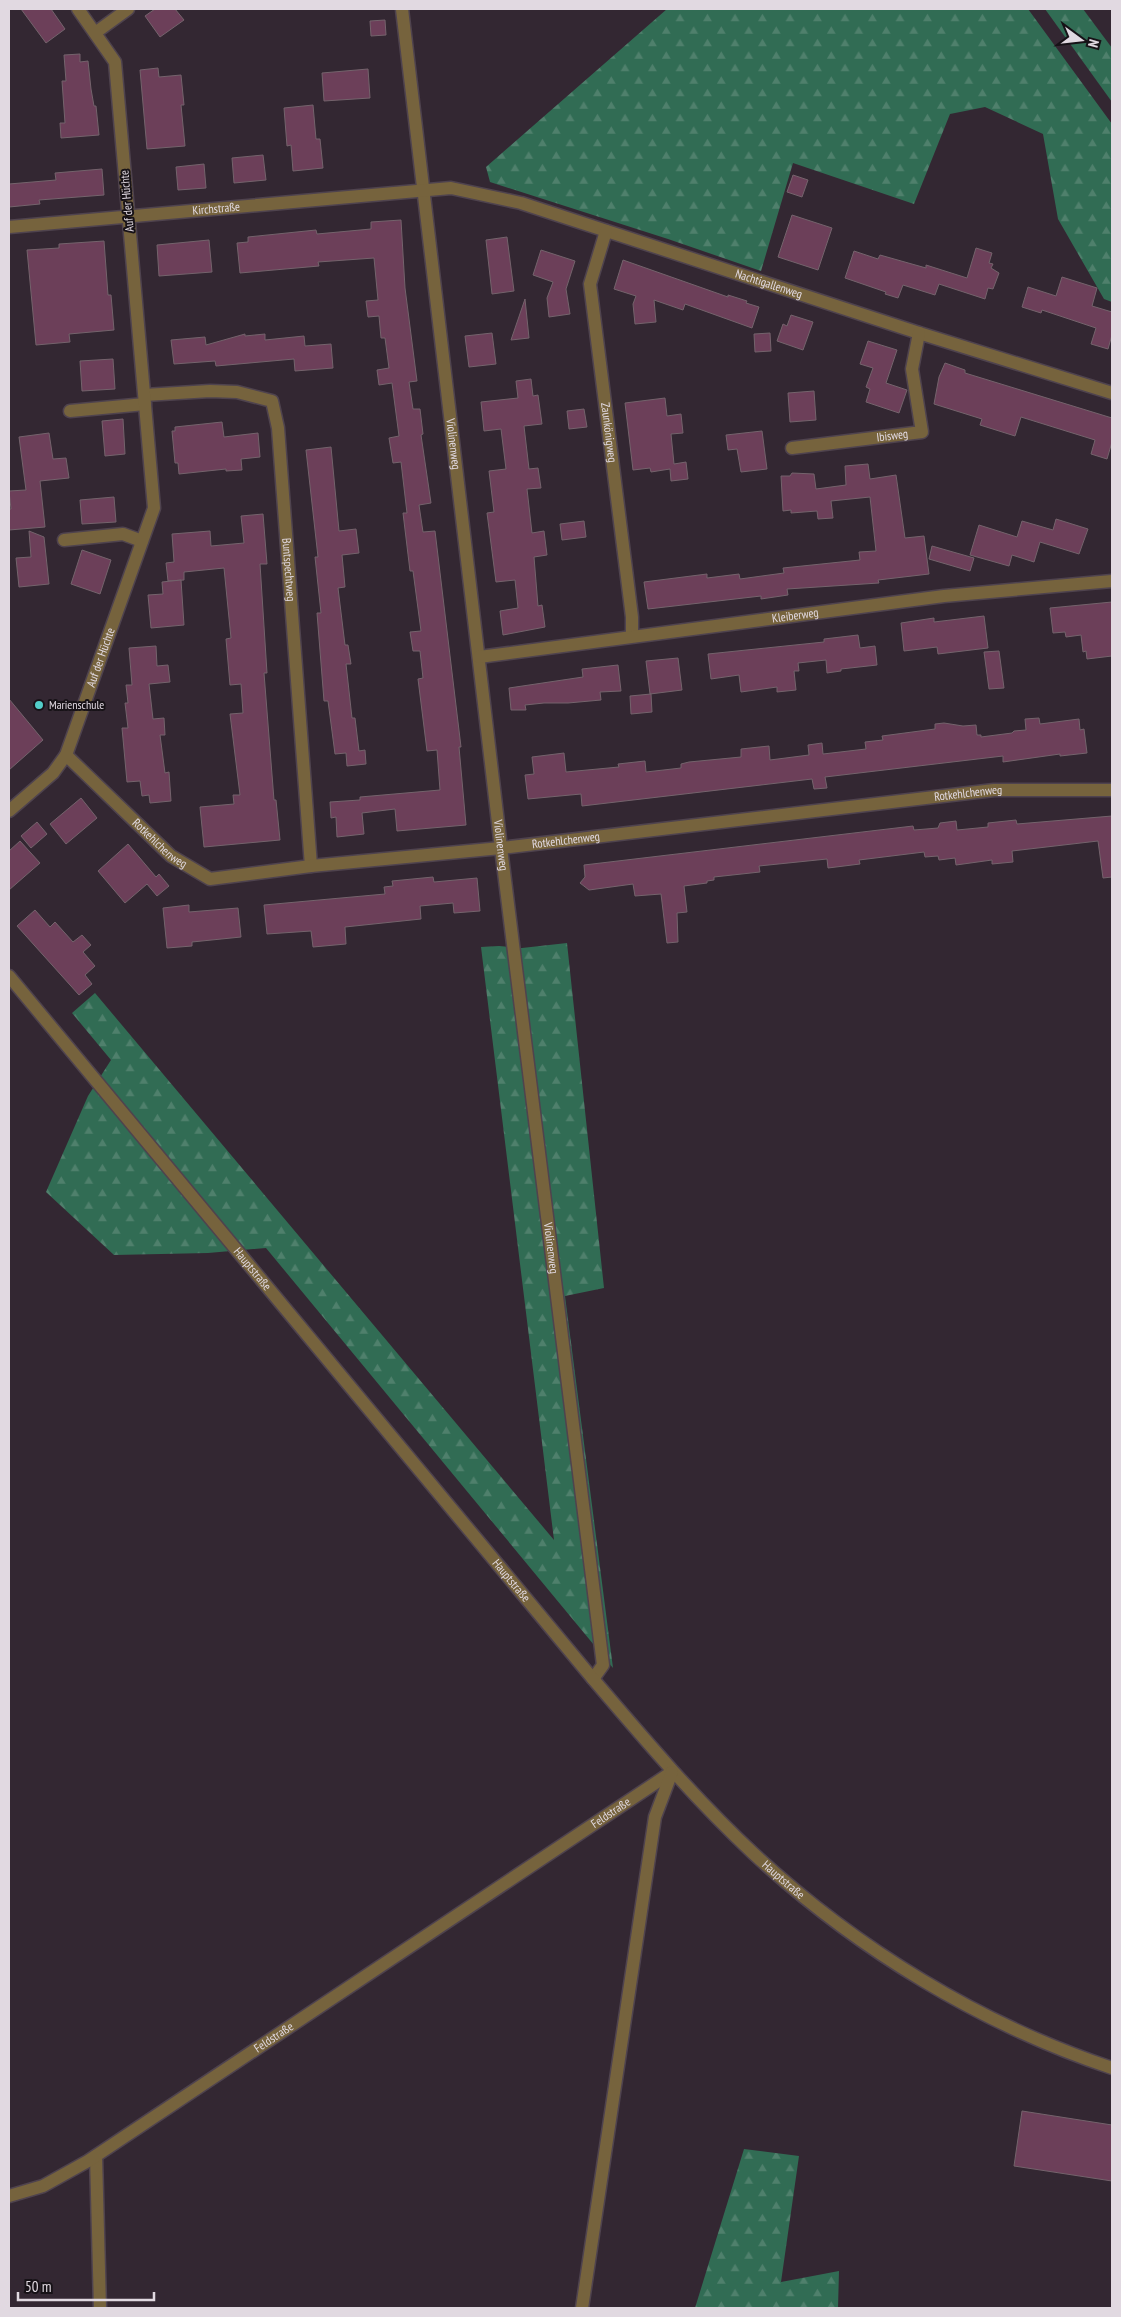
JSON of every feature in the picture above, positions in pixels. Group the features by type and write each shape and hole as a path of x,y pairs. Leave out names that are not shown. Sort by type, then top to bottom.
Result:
{"street":[{"name":"Auf der Hüchte","path":"9,811 54,773 66,755 154,508 115,62 78,9"},
{"path":"95,32 128,9"},
{"name":"Violinenweg","path":"402,9 501,848 603,1665 593,1679"},
{"name":"Nachtigallenweg","path":"422,191 452,188 521,202 919,334 1112,394"},
{"name":"Kirchstraße","path":"9,227 422,191"},
{"name":"Zaunkönigweg","path":"606,230 590,284 631,607 632,636"},
{"name":"Ibisweg","path":"792,448 922,432 912,369 919,334"},
{"name":"Buntspechtweg","path":"145,399 210,391 237,392 272,401 278,428 311,866"},
{"path":"70,412 145,399"},
{"path":"64,540 123,534 142,541"},
{"name":"Kleiberweg","path":"479,657 944,596 1112,582"},
{"name":"Rotkehlchenweg","path":"66,755 171,856 210,879 311,866 501,848 994,790 1112,790"},
{"name":"Hauptstraße","path":"9,976 593,1679 672,1772 754,1855 839,1926 921,1981 1012,2027 1075,2056 1112,2068"},
{"path":"582,2308 655,1817 672,1772"},
{"name":"Feldstraße","path":"9,2196 43,2186 96,2156 672,1772"},
{"path":"96,2156 100,2308"}],"green space":[{"path":"667,9 1028,9 1112,124 1112,302 1104,299 1058,219 1043,134 985,107 950,114 914,204 793,163 761,271 490,182 486,167"},
{"path":"1045,9 1083,9 1112,48 1112,102"},
{"path":"567,943 604,1288 565,1296 613,1668 266,1248 208,1253 114,1255 46,1192 88,1096 111,1060 72,1013 95,993 554,1540 481,947 522,948"},
{"path":"744,2149 799,2156 781,2282 839,2271 838,2308 695,2308"}],"building":[{"path":"21,9 51,9 65,29 46,43"},
{"path":"155,9 175,9 184,20 160,37 145,16"},
{"path":"385,20 386,35 371,36 370,21"},
{"path":"80,54 80,62 88,61 99,135 61,138 60,123 65,123 62,81 66,81 64,55"},
{"path":"158,68 159,77 181,75 184,105 181,105 185,146 147,149 140,70"},
{"path":"368,69 370,98 324,101 322,73"},
{"path":"313,105 316,139 320,139 323,168 293,171 291,145 287,146 284,108"},
{"path":"263,155 266,180 234,183 232,158"},
{"path":"204,164 206,188 178,190 176,167"},
{"path":"102,169 104,195 39,200 40,204 9,207 9,184 56,180 55,173"},
{"path":"793,175 808,180 802,197 787,192"},
{"path":"792,215 832,228 818,270 778,257"},
{"path":"401,220 405,288 417,381 409,382 413,409 420,409 423,434 421,435 431,503 419,505 423,532 435,531 461,747 459,747 466,825 397,831 395,809 362,813 364,834 337,837 336,817 331,818 330,802 360,800 360,797 440,790 437,750 427,751 418,679 423,678 420,651 413,651 410,632 421,631 413,571 410,571 403,513 407,513 401,462 393,463 389,438 399,436 392,383 379,385 377,370 389,368 385,338 381,338 379,316 368,317 366,301 378,300 374,258 318,262 319,266 240,273 237,243 248,242 248,237 316,230 317,234 371,229 371,222"},
{"path":"507,237 514,291 492,294 486,240"},
{"path":"209,240 212,272 159,276 157,245"},
{"path":"104,241 108,295 111,295 114,330 69,334 70,342 36,345 27,250 59,248 59,244"},
{"path":"976,248 992,253 989,263 993,264 991,268 999,273 993,289 988,288 985,299 939,284 935,295 903,285 898,298 845,278 854,251 878,259 880,255 926,268 926,265 967,278"},
{"path":"541,250 575,261 566,289 570,314 549,317 547,298 553,282 533,275"},
{"path":"623,260 728,297 728,295 747,301 746,303 759,307 752,328 685,304 683,310 654,300 656,322 635,324 633,304 636,296 614,289"},
{"path":"1062,277 1097,288 1092,306 1112,312 1112,335 1108,349 1091,344 1096,328 1042,310 1041,313 1022,307 1028,287 1056,296"},
{"path":"525,299 529,338 511,340"},
{"path":"791,315 813,322 803,350 777,341 783,324 787,326"},
{"path":"492,333 496,364 469,367 465,336"},
{"path":"770,333 771,351 755,352 754,334"},
{"path":"245,334 245,336 265,334 265,340 304,336 305,346 331,344 333,368 295,371 294,359 216,366 215,361 174,364 171,340 205,337 206,345"},
{"path":"868,341 897,350 886,383 907,390 899,413 866,402 870,389 866,387 873,368 860,364"},
{"path":"113,359 115,389 82,391 80,361"},
{"path":"945,363 965,370 965,373 1112,418 1112,442 1107,459 1091,454 1095,440 1021,417 1015,436 980,425 982,419 934,404 939,377"},
{"path":"531,379 533,396 538,395 542,424 524,426 529,469 538,468 541,488 527,489 532,533 544,531 547,555 534,557 538,606 542,605 545,627 503,635 500,611 518,608 515,580 496,582 487,513 494,512 489,471 506,469 501,429 484,431 481,402 518,398 516,381"},
{"path":"814,391 816,420 790,422 788,393"},
{"path":"665,398 667,416 681,414 683,433 671,434 674,464 686,462 688,479 671,481 670,469 651,472 650,468 633,470 625,403"},
{"path":"584,409 587,427 569,429 567,411"},
{"path":"123,419 125,454 105,456 102,421"},
{"path":"222,422 224,437 258,433 260,457 241,459 242,470 226,471 226,469 179,474 178,463 175,463 172,431 175,431 175,427"},
{"path":"762,431 767,469 741,472 737,449 728,450 726,435"},
{"path":"49,433 53,459 66,458 69,478 40,481 45,527 9,530 9,509 11,509 9,491 26,490 19,437"},
{"path":"331,447 339,531 356,529 359,553 342,555 345,587 338,588 345,645 348,645 351,664 346,664 352,718 355,718 359,751 365,750 366,764 347,766 346,753 335,754 328,701 324,701 317,613 321,613 315,557 318,557 306,450"},
{"path":"868,464 870,479 896,475 905,538 924,536 929,574 878,580 879,583 787,589 788,595 761,599 761,596 648,609 644,582 707,574 707,578 739,574 740,579 784,573 783,568 860,560 859,552 876,551 870,497 831,501 833,518 818,519 817,511 791,513 791,510 783,511 781,476 790,476 792,473 814,474 816,489 846,485 845,466"},
{"path":"114,497 116,522 82,524 80,500"},
{"path":"263,514 267,564 260,564 267,673 264,673 274,800 276,800 280,840 204,847 200,807 234,804 233,795 240,795 230,714 243,713 241,684 230,685 226,639 231,638 224,568 184,572 184,580 168,581 166,563 174,562 172,534 210,531 211,546 244,543 241,516"},
{"path":"1056,519 1088,529 1079,554 1040,542 1034,562 1012,555 1009,566 970,555 979,525 1017,537 1022,521 1053,530"},
{"path":"584,521 586,537 562,540 560,524"},
{"path":"29,531 44,537 49,584 19,587 16,558 31,557"},
{"path":"932,546 974,558 970,571 929,559"},
{"path":"82,550 111,560 100,594 71,584"},
{"path":"181,580 184,625 151,628 148,595 163,594 162,582"},
{"path":"1112,602 1112,656 1087,659 1086,651 1083,652 1081,635 1066,637 1065,632 1053,633 1050,608"},
{"path":"984,616 988,648 938,654 937,647 904,651 901,623 934,618 934,622"},
{"path":"858,635 860,648 875,646 877,665 841,669 841,671 827,673 826,660 798,663 799,671 794,671 796,690 777,692 777,687 741,692 739,675 711,679 708,654 824,642 824,639"},
{"path":"156,646 157,666 168,665 170,682 149,684 153,719 164,718 165,735 160,735 165,773 169,772 171,801 150,803 149,795 142,796 140,781 127,782 122,728 128,728 125,703 128,703 126,685 132,685 129,648"},
{"path":"999,651 1004,688 989,689 984,652"},
{"path":"678,658 682,690 650,694 646,661"},
{"path":"618,665 621,691 600,692 601,700 525,705 526,710 511,710 509,688 583,677 582,669"},
{"path":"651,694 652,712 631,714 630,696"},
{"path":"9,699 43,740 9,770"},
{"path":"1039,718 1040,724 1079,719 1080,730 1084,729 1087,753 1060,756 1060,754 1003,762 1003,756 825,777 827,788 814,789 812,779 582,806 581,794 528,799 525,775 534,774 532,757 564,753 566,772 619,767 618,764 645,761 646,772 681,768 681,764 689,762 741,757 741,749 769,746 770,760 809,755 808,745 822,743 823,754 866,749 865,742 883,740 882,736 935,729 935,724 944,723 963,726 976,725 977,735 981,735 981,737 1012,733 1014,731 1026,730 1025,719"},
{"path":"81,798 97,818 66,844 50,824"},
{"path":"1112,816 1112,877 1103,878 1098,841 1012,851 1013,862 992,864 992,860 956,865 955,858 939,860 938,856 925,857 924,852 859,860 860,864 828,868 827,859 759,866 760,872 714,877 714,880 707,881 707,883 684,886 687,912 677,913 678,942 667,943 661,894 635,896 633,884 589,890 580,883 585,877 584,865 913,826 914,830 938,828 940,823 956,821 957,830 988,827 988,823 1016,820 1017,824"},
{"path":"37,822 47,834 31,848 21,836"},
{"path":"20,841 40,863 9,890 9,851"},
{"path":"128,844 156,877 159,874 169,886 157,896 147,884 125,903 98,871"},
{"path":"433,877 434,882 477,878 480,911 454,913 453,903 420,906 421,919 345,927 346,944 313,947 311,931 267,934 264,905 385,894 384,887 393,886 392,881"},
{"path":"189,905 189,912 238,908 241,937 192,942 192,946 167,948 163,908"},
{"path":"35,910 50,927 55,922 73,942 82,935 91,945 83,952 95,966 85,975 92,984 79,995 17,926"},
{"path":"1022,2111 1112,2125 1112,2181 1014,2166"}],"place":[{"name":"Marienschule","path":"39,705"}]}
